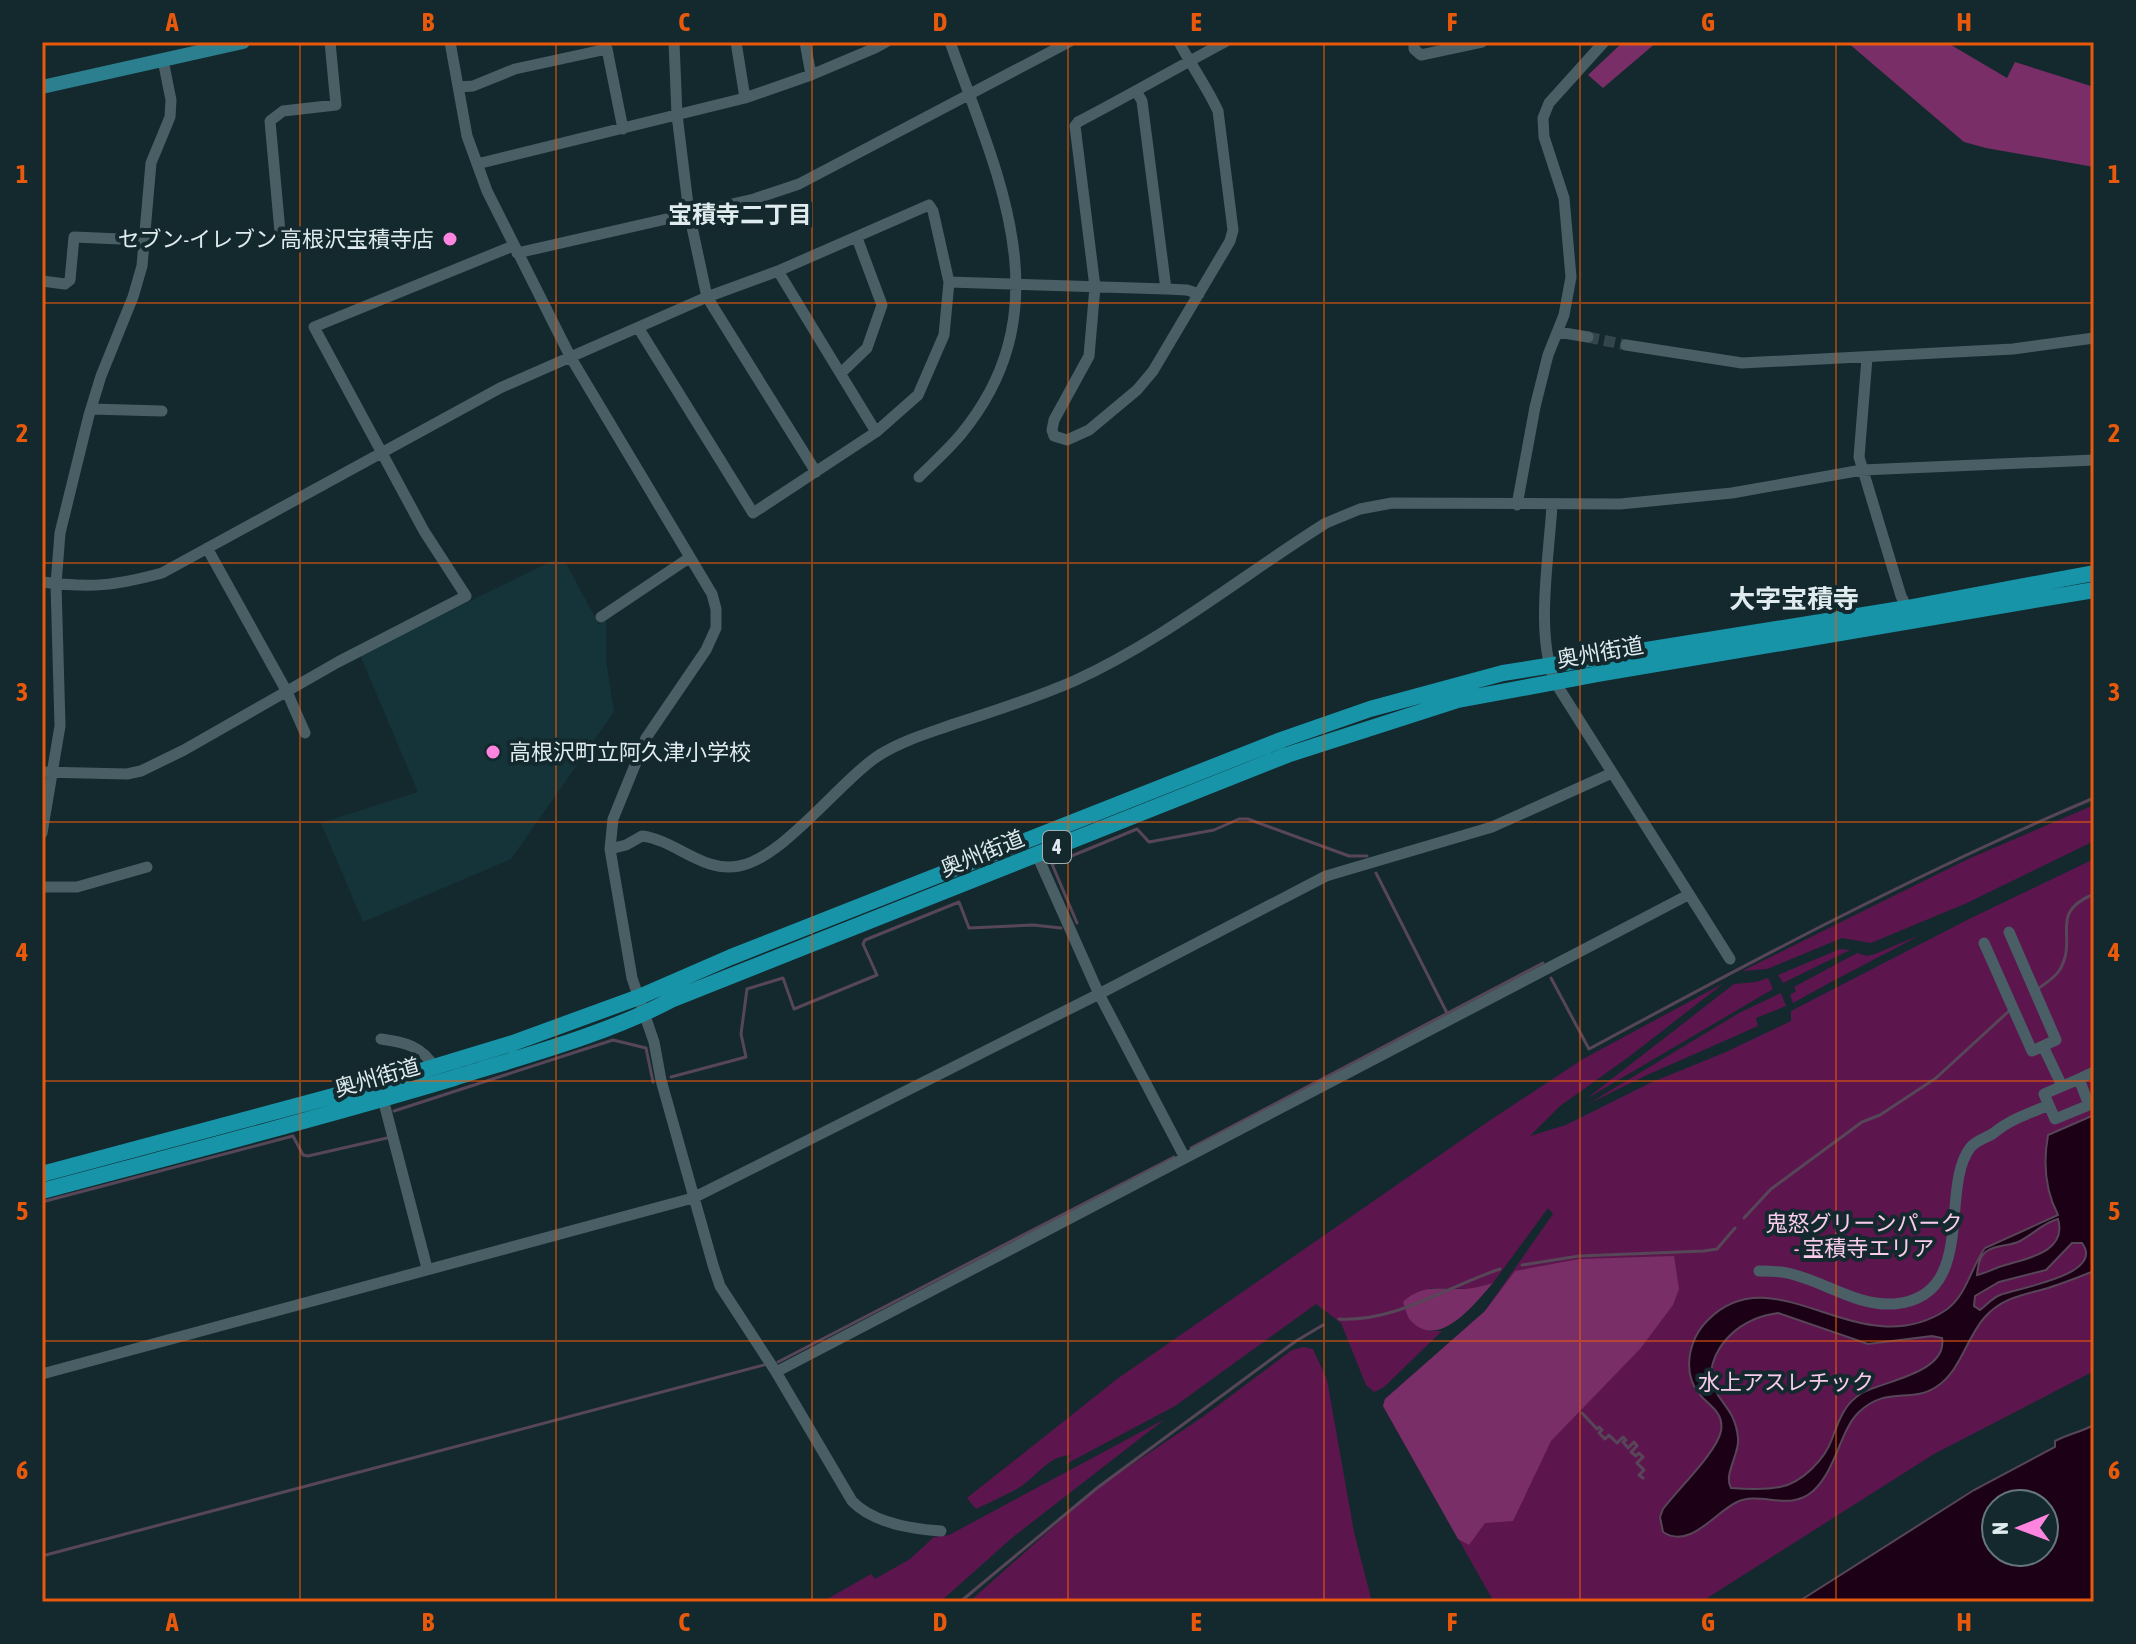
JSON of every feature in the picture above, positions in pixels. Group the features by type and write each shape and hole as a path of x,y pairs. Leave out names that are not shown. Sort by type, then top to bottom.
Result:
{"highway":[{"name":"奥州街道","path":"42,1174 513,1043 639,997 731,957 1281,740 1370,709 1454,685 1548,665 1907,608 2094,573"},
{"name":"奥州街道","path":"42,1191 383,1099 518,1058 645,1014 673,999 1287,755 1458,700 2094,590"}],"main road":[{"path":"42,87 243,42"}],"street":[{"path":"280,232 270,121 283,111 336,105 330,42"},
{"path":"450,42 467,136 487,191 571,358 712,594 716,628 706,650 646,738 613,819 610,849 632,978 645,1014 693,1198 720,1286 776,1372 852,1501 862,1512 881,1519 941,1531"},
{"path":"674,42 677,115 689,213 707,297 816,472"},
{"path":"736,42 745,98"},
{"path":"805,42 811,75"},
{"path":"919,477 961,434 995,379 1014,322 1017,284 1012,229 950,42"},
{"path":"47,773 127,774 141,771 184,750 338,662 466,596 424,531 314,327 515,249 754,199 799,184 1069,42"},
{"path":"1179,42 1189,61 1218,111 1233,230 1230,241 1153,371 1137,390 1089,430 1067,440 1060,439 1054,436 1052,430 1054,420 1089,356 1095,287 1075,126 1189,61 1225,42"},
{"path":"1414,42 1414,49 1421,55 1482,42"},
{"path":"1517,505 1535,407 1548,355 1564,315 1571,277 1564,198 1544,137 1543,118 1549,103 1604,42"},
{"path":"477,164 745,98 811,75 878,44"},
{"path":"458,87 473,86 515,69 606,46 623,129"},
{"path":"42,833 47,773 60,726 56,584 60,533 91,409 142,266 151,163 170,117 171,100 163,60"},
{"path":"1136,91 1142,101 1166,289"},
{"path":"42,582 85,587 118,585 162,573 500,388 707,297 778,271 929,205 933,211 949,282 944,335 918,395 876,432 753,513 639,329"},
{"path":"42,281 65,284 70,280 74,237 143,240"},
{"path":"841,373 867,348 882,305 857,238"},
{"path":"778,271 876,432"},
{"path":"949,282 1187,290 1199,294"},
{"path":"1558,332 1588,337"},
{"path":"1626,345 1726,362 2013,349 2094,338"},
{"path":"1867,358 1859,457 1907,608"},
{"path":"91,409 162,411"},
{"path":"610,849 642,836 711,865 725,867 749,863 775,847 880,755 910,739 1037,697 1117,659 1341,516 1392,503 1620,504 1687,499 1862,470 2094,460"},
{"path":"1552,505 1545,626 1548,665 1555,682 1730,959"},
{"path":"207,548 287,692 305,733"},
{"path":"601,617 689,558"},
{"path":"42,1374 693,1198 1326,876 1492,827 1612,773"},
{"path":"1037,855 1099,994 1185,1158"},
{"path":"42,887 77,887 147,867"},
{"path":"776,1372 1688,895"},
{"path":"1984,943 2032,1051 2056,1040 2009,932"},
{"path":"381,1039 415,1047 428,1056 434,1067"},
{"path":"2043,1046 2062,1086"},
{"path":"2079,1079 2089,1105 2055,1119 2044,1094 2094,1072"},
{"path":"383,1099 427,1268"},
{"path":"1759,1271 1793,1274 1875,1303 1902,1303 1922,1294 1937,1279 1949,1256 1960,1173 1970,1148 2002,1124 2049,1105"}],"shaded area":[{"path":"1623,42 1657,42 1603,88 1588,75"},
{"path":"1847,42 1946,42 2007,78 2015,62 2094,87 2094,167 1964,142"},
{"name":"高根沢町立阿久津小学校","path":"552,561 566,563 599,625 606,620 606,660 614,712 511,859 363,922 321,823 418,792 360,655"},
{"path":"2094,1115 2094,1271 1998,1305 1978,1326 1944,1381 1927,1392 1888,1397 1868,1405 1852,1421 1821,1482 1804,1497 1785,1501 1746,1499 1692,1533 1673,1536 1663,1532 1660,1517 1663,1509 1705,1460 1721,1431 1719,1415 1695,1387 1689,1367 1696,1336 1709,1319 1735,1302 1762,1298 1791,1302 1882,1326 1914,1324 1946,1310 1959,1297 1985,1248 2058,1215 2046,1176 2048,1135","holes":["2058,1219 2057,1240 2042,1253 1977,1275 1984,1253 2018,1242","2072,1243 2082,1243 2086,1254 2082,1264 2071,1272 2000,1295 1980,1310 1974,1306 1975,1296 1999,1282 2046,1270","1778,1313 1868,1344 1932,1336 1942,1338 1941,1350 1925,1368 1856,1397 1843,1413 1829,1447 1812,1469 1796,1481 1774,1488 1731,1488 1729,1477 1738,1438 1734,1420 1710,1380 1712,1367 1716,1355 1731,1334 1752,1320"]},
{"path":"1674,1256 1679,1289 1673,1305 1640,1349 1551,1441 1513,1521 1485,1523 1469,1545 1458,1539 1383,1406 1385,1399 1485,1311 1515,1271 1579,1259"},
{"path":"1493,1283 1456,1321 1433,1331 1421,1328 1410,1320 1403,1302 1425,1290 1466,1289"},
{"path":"2094,1425 2094,1602 1798,1602 1974,1490 2055,1447 2055,1441"}],"green space":[{"path":"2094,805 2094,841 1967,903 1871,943 1842,938 1767,969 1742,971 1968,859"},
{"name":"鬼怒グリーンパーク - 宝積寺エリア","path":"2094,859 2094,1371 1934,1454 1701,1602 1494,1602 1383,1406 1385,1399 1485,1311 1553,1214 1548,1208 1493,1283 1470,1289 1430,1288 1430,1331 1442,1331 1384,1387 1374,1392 1366,1385 1341,1323 1316,1304 1175,1406 1066,1464 1071,1455 1055,1459 1017,1489 976,1509 967,1498 1117,1379 1583,1059 1724,983 1560,1106 1530,1136 1566,1125 1650,1083 1791,1021 1791,1011 1969,919"},
{"path":"1920,935 1793,1003 1790,995 1796,991 1794,987 1857,953 1867,956 1875,954"},
{"path":"1840,949 1850,950 1783,983 1778,975"},
{"path":"1768,978 1773,989 1586,1099 1734,984"},
{"path":"1781,993 1786,1006 1756,1018 1758,1026 1588,1104 1739,1013"},
{"path":"1304,1347 1313,1349 1327,1380 1354,1532 1372,1602 969,1602 1097,1488 1204,1416 1292,1350"},
{"path":"1165,1419 1013,1537 940,1602 822,1602 871,1574 875,1579 910,1559 934,1537 949,1535"}],"waterway":[{"path":"1551,978 1589,1049 1902,886 2094,798"},
{"path":"1077,923 1052,864 1137,829 1149,842 1214,830 1239,819 1248,819 1349,856 1367,856"},
{"path":"1376,873 1447,1013"},
{"path":"2039,988 2057,974 2065,959 2067,918 2071,910 2094,894"},
{"path":"671,1077 746,1057 741,1034 747,989 783,978 794,1009 877,975 863,944 865,940 959,902 969,928 1033,925 1061,928"},
{"path":"1191,1148 1543,963"},
{"path":"1744,1218 1771,1189 1862,1122 1880,1115 1936,1078 2009,1011"},
{"path":"394,1111 613,1040 646,1048 653,1082"},
{"path":"42,1202 293,1136 303,1155 308,1156 387,1138"},
{"path":"778,1362 1174,1157"},
{"path":"1522,1265 1579,1256 1717,1249 1735,1228"},
{"path":"1339,1319 1381,1315 1402,1309 1500,1269"},
{"path":"960,1602 1097,1488 1296,1341 1323,1325"},
{"path":"42,1556 764,1365"},
{"path":"1582,1413 1597,1429 1602,1430 1599,1433 1605,1439 1609,1435 1617,1443 1623,1437 1628,1448 1634,1442 1637,1446 1631,1452 1643,1457 1637,1463 1644,1470 1639,1475 1643,1478"}],"tunnel":[{"path":"1588,337 1626,345"}],"place":[{"name":"セブン-イレブン 高根沢宝積寺店","path":"450,239"},
{"name":"高根沢町立阿久津小学校","path":"493,752"}],"district":[{"name":"宝積寺二丁目","path":"740,215"},
{"name":"大字宝積寺","path":"1794,599"}],"park label":[{"name":"水上アスレチック","path":"1786,1382"}]}
